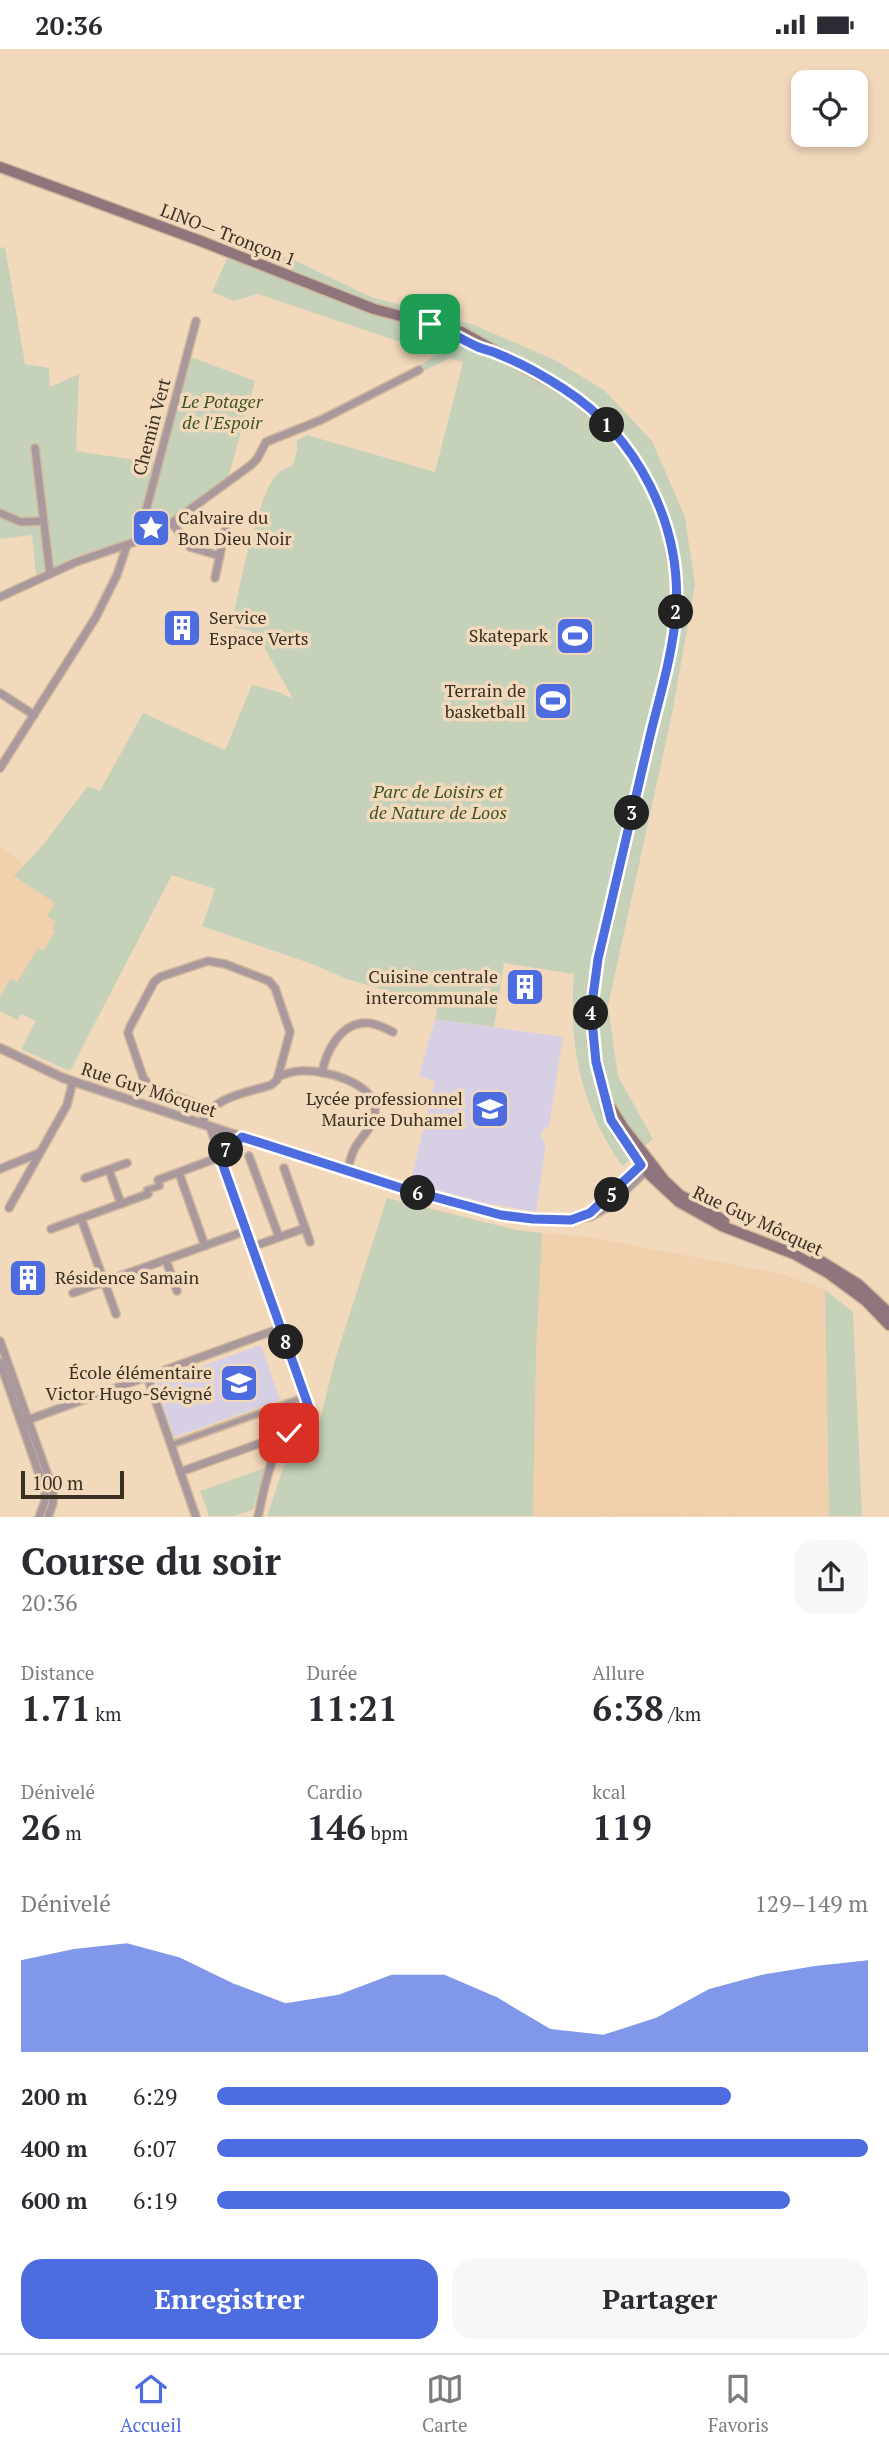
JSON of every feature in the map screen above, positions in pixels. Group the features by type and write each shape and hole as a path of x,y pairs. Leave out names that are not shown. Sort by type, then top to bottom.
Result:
{"main road":[{"name":"LINO— Tronçon 1","path":"0,167 374,309 465,333 564,388 588,406 615,433 636,461 652,489 667,527 674,566 676,603 672,641 593,985 592,1036 602,1088 647,1165"},
{"name":"Rue Guy Môcquet","path":"647,1165 682,1196 735,1226 835,1268 864,1289 889,1313"},
{"name":"Rue Guy Môcquet","path":"647,1165 667,1193 683,1205 726,1228 788,1251 828,1273 866,1301 889,1325"}],"street":[{"name":"Chemin Vert","path":"138,541 196,321"},
{"path":"0,597 76,562 147,538 251,465 267,442 317,422 419,370"},
{"path":"34,448 50,573"},
{"path":"0,513 20,522 43,521"},
{"path":"172,523 190,547 220,556"},
{"path":"215,578 226,526"},
{"path":"0,768 105,601 127,545"},
{"path":"0,693 34,715"},
{"path":"205,1122 214,1105 271,1085 279,1076 290,1032 275,988 269,981 225,964 208,961 160,977 150,986 130,1027 130,1039 143,1077 150,1087 200,1105 205,1122 220,1157 311,1413 308,1425 289,1433 283,1439 269,1470 258,1517"},
{"path":"323,1073 330,1047 353,1026 367,1023 393,1032"},
{"name":"Rue Guy Môcquet","path":"0,1048 38,1068 73,1081 401,1188 501,1215 576,1220 603,1210 647,1165"},
{"path":"279,1076 298,1071 323,1073 349,1080 367,1094 374,1105 373,1120 354,1150 347,1171"},
{"path":"9,1208 67,1105 73,1081"},
{"path":"51,1229 148,1194 147,1190 160,1186 158,1180 220,1157 242,1137"},
{"path":"0,1169 40,1153"},
{"path":"249,1156 279,1237"},
{"path":"85,1178 127,1163"},
{"path":"284,1168 310,1242"},
{"path":"109,1170 121,1204"},
{"path":"179,1173 205,1246"},
{"path":"81,1218 116,1314"},
{"path":"252,1247 305,1228"},
{"path":"73,1293 240,1233"},
{"path":"166,1260 177,1291"},
{"path":"25,1421 281,1328"},
{"path":"0,1341 46,1494 38,1517"},
{"path":"0,1362 53,1490 53,1503 48,1517"},
{"path":"146,1376 196,1517"},
{"path":"171,1445 305,1397"},
{"path":"180,1472 272,1439 283,1439"}],"shaded area":[{"path":"0,847 25,865 15,876 56,903 56,922 55,931 44,950 39,947 16,983 10,979 0,997"},
{"name":"Lycée professionnel Maurice Duhamel","path":"435,1019 563,1037 549,1126 542,1131 541,1136 546,1144 536,1212 486,1203 410,1183 435,1081 419,1076"},
{"path":"387,1198 516,1230 595,1238 782,1274 825,1290 829,1516 267,1517 291,1446 317,1432 335,1360"},
{"path":"261,1345 280,1400 174,1437 155,1383"}],"green space":[{"name":"Parc de Loisirs et de Nature de Loos","path":"234,243 294,260 371,297 474,325 555,360 605,391 652,441 685,517 695,585 672,714 608,1006 618,1076 653,1139 622,1166 596,1121 580,1074 573,1026 574,974 504,963 494,1027 435,1019 437,1010 431,1004 347,979 202,926 215,889 172,875 70,1071 21,1049 36,1021 21,1014 17,1020 0,1011 0,997 10,979 17,982 38,948 44,950 55,931 52,929 56,922 47,916 55,903 14,876 42,846 88,786 100,791 143,713 225,750 252,685 279,692 293,699 258,636 251,636 251,631 231,627 249,545 263,501 278,473 293,465 297,440 307,435 435,472 463,362 449,358 422,372 418,367 436,354 258,294 234,301 212,292"},
{"path":"5,247 25,364 49,368 50,387 79,374 76,451 155,463 134,538 77,556 36,575 32,535 0,539 0,248"},
{"name":"Le Potager de l'Espoir","path":"191,357 255,381 229,475 161,527 144,522"},
{"path":"387,1198 516,1230 542,1233 536,1353 533,1516 267,1516 291,1446 317,1432 335,1360"},
{"path":"825,1290 853,1312 862,1516 829,1516"},
{"path":"265,1468 253,1510 234,1516 209,1516 200,1491"}],"place":[{"name":"Calvaire du Bon Dieu Noir","path":"151,528"},
{"name":"Service Espace Verts","path":"182,628"},
{"name":"Skatepark","path":"575,636"},
{"name":"Terrain de basketball","path":"553,701"},
{"name":"Cuisine centrale intercommunale","path":"525,987"},
{"name":"Lycée professionnel Maurice Duhamel","path":"490,1109"},
{"name":"Résidence Samain","path":"28,1278"},
{"name":"École élémentaire Victor Hugo-Sévigné","path":"239,1383"}],"route":[{"path":"289,1433 308,1425 312,1416 220,1157 235,1142 242,1137 401,1188 501,1215 523,1218 576,1220 600,1206 641,1165 615,1129 607,1111 594,1054 591,1011 598,959 672,641 676,614 676,575 669,536 659,505 641,469 615,433 588,406 564,388 499,354 479,348 446,329 430,324"}]}
